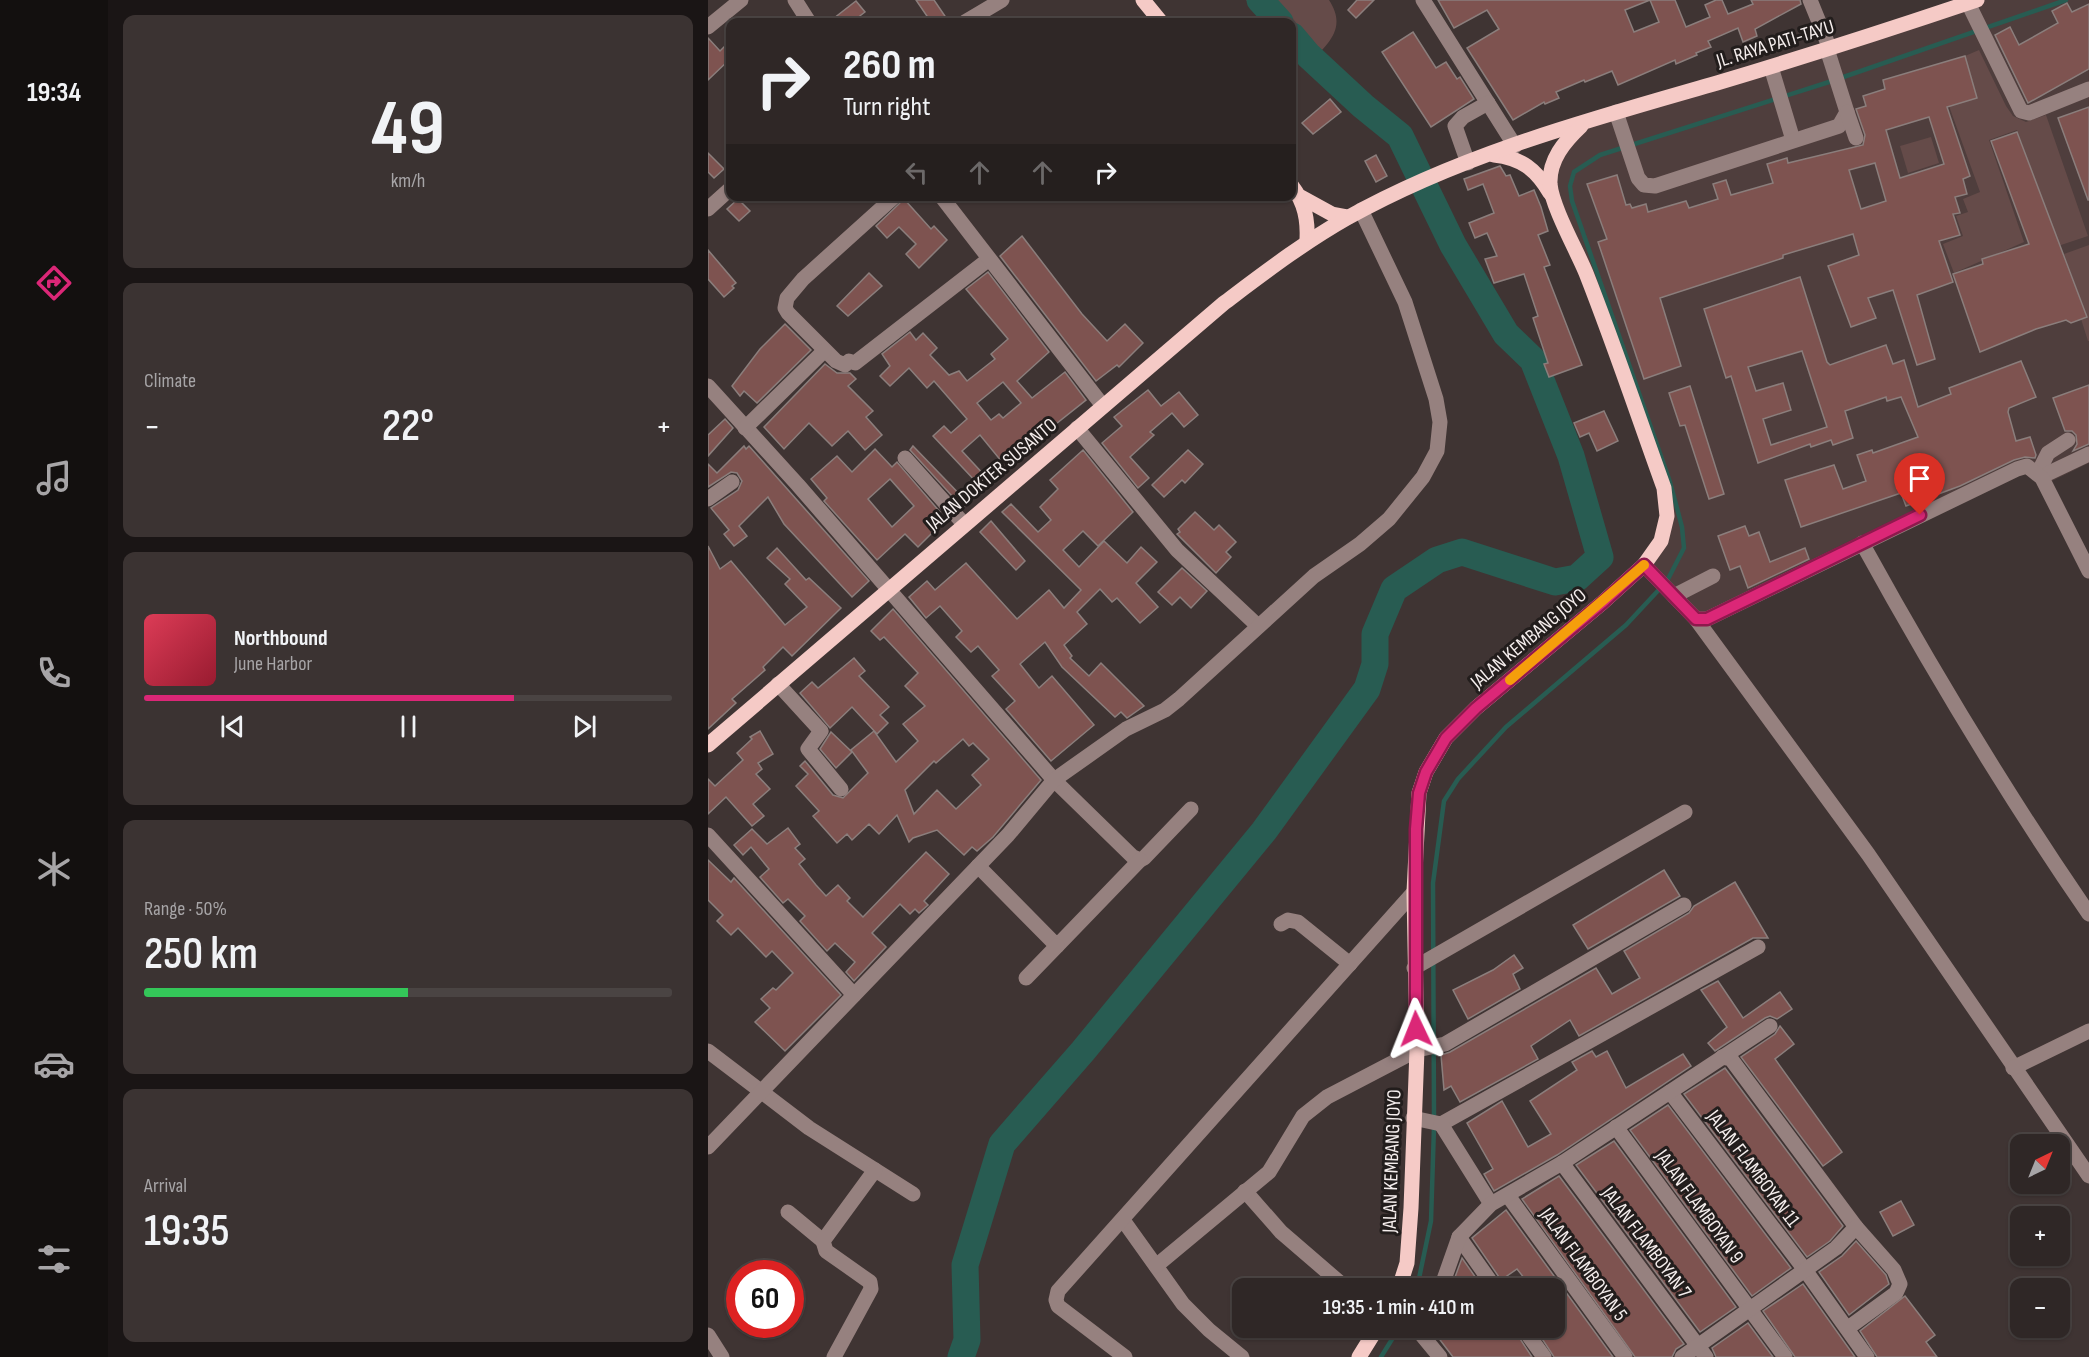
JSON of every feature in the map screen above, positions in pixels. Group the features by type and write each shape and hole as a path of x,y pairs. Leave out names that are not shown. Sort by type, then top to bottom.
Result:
{"main road":[{"path":"1143,0 1158,18"},
{"name":"JL. RAYA PATI-TAYU","path":"1462,165 1616,112 1771,67 1972,2"},
{"path":"1552,193 1551,170 1557,153 1567,139 1585,122"},
{"name":"JALAN KEMBANG JOYO","path":"1402,1278 1407,1263 1416,1050 1414,892 1419,793 1426,772 1446,738 1476,708 1644,565 1661,541 1667,516 1664,488 1586,275 1552,193 1537,173 1520,160 1491,154"},
{"name":"JALAN DOKTER SUSANTO","path":"708,745 1224,303 1307,241 1381,200 1462,165"},
{"path":"1296,192 1332,214 1354,214"},
{"path":"1296,192 1307,220 1307,241"},
{"path":"1359,1357 1371,1338"}],"street":[{"path":"708,27 741,0"},
{"path":"795,0 806,18"},
{"path":"972,18 1002,0"},
{"path":"1423,0 1515,146"},
{"path":"1810,0 1829,49 1856,138"},
{"path":"1972,2 2021,111 2029,113 2089,89"},
{"path":"1771,67 1793,140"},
{"path":"1462,165 1455,126 1463,117 1488,103"},
{"path":"1616,112 1638,178 1647,186 1839,126 1847,112"},
{"path":"708,209 726,193"},
{"path":"889,201 803,279 788,298 785,308 824,351 841,364 845,365 849,361 855,363 989,259"},
{"path":"945,201 1103,406"},
{"path":"708,1147 978,866 1054,780 1126,729 1165,710 1179,699 1314,576 1360,544 1389,519 1423,477 1437,451 1440,422 1436,399 1401,293 1354,214"},
{"path":"746,428 824,351"},
{"path":"708,386 889,588 1054,780 1133,857 1140,860"},
{"path":"1077,428 1177,550 1258,626"},
{"path":"2068,440 2048,453 2043,473 2089,571"},
{"path":"1696,619 1707,619 2017,469 2027,466 2043,473 2089,454"},
{"path":"905,458 964,524"},
{"path":"708,499 732,482"},
{"path":"1862,543 1920,649 1965,717 2018,811 2089,914"},
{"path":"1644,565 1696,619 1868,854 2089,1176"},
{"path":"1674,596 1713,576"},
{"path":"778,684 820,731 808,749 841,789"},
{"path":"1026,978 1191,808"},
{"path":"1414,968 1685,812"},
{"path":"708,835 854,994"},
{"path":"978,866 1057,946"},
{"path":"1125,1357 1058,1306 1056,1295 1414,892"},
{"path":"1156,1266 1269,1172 1303,1116 1327,1097 1416,1050 1445,1044 1683,905"},
{"path":"1281,924 1288,920 1298,922 1350,964"},
{"path":"1413,1118 1441,1124 1758,947"},
{"path":"1445,1278 1459,1237 1491,1204 1509,1197 1770,1026"},
{"path":"2013,1068 2089,1031"},
{"path":"708,1051 809,1128 913,1194"},
{"path":"1722,1057 1731,1059 1856,1227 1894,1270 1900,1284 1896,1293 1848,1328"},
{"name":"JALAN FLAMBOYAN 11","path":"1670,1092 1805,1270 1867,1357"},
{"path":"1441,1124 1491,1204"},
{"name":"JALAN FLAMBOYAN 9","path":"1616,1127 1785,1357"},
{"name":"JALAN FLAMBOYAN 7","path":"1562,1163 1702,1351"},
{"path":"823,1241 875,1170"},
{"path":"1245,1191 1281,1232 1334,1278"},
{"name":"JALAN FLAMBOYAN 5","path":"1509,1197 1625,1357"},
{"path":"788,1212 823,1241 826,1251 870,1282 871,1289 834,1357"},
{"path":"1123,1220 1183,1304 1209,1330 1242,1357"},
{"path":"1682,1357 1702,1351 1751,1309 1836,1248 1856,1227"},
{"path":"1459,1237 1488,1278"},
{"path":"708,1335 722,1357"},
{"path":"1427,1338 1440,1357"},
{"path":"1530,1338 1544,1357"}],"shaded area":[{"path":"1246,0 1329,0 1334,10 1336,28 1328,43 1309,64 1296,50 1296,18 1265,18"},
{"path":"1977,0 2089,0 2089,463 2046,484 2032,469 1707,619 1644,565 1667,516 1551,169 1585,122"},
{"path":"1979,50 2013,116 2026,122 2046,115 2088,236 2058,246 2017,130 1989,140 2024,242 1954,273 1943,244 1963,236 1956,216 1968,212 1963,199 1980,192 1949,106 1977,98 1965,56"},
{"path":"1931,137 1939,163 1908,173 1900,146"},
{"path":"2089,245 2088,341 2081,319 2087,317 2064,254"}],"building":[{"path":"916,0 934,0 946,18 928,18"},
{"path":"1357,0 1374,0 1356,18 1348,10"},
{"path":"1438,0 1650,0 1675,0 1686,27 1710,17 1705,5 1716,0 1722,0 1728,14 1753,4 1751,0 1800,0 1801,4 1755,29 1757,36 1743,42 1738,28 1708,41 1711,47 1696,53 1697,55 1676,64 1675,60 1618,85 1612,71 1585,82 1584,80 1556,92 1559,98 1545,104 1544,102 1513,120 1467,48 1499,29 1487,10 1454,28","holes":["1650,0 1659,22 1634,32 1625,10"]},
{"path":"856,1 865,12 857,18 834,18"},
{"path":"2067,3 2072,12 2089,4 2089,69 2028,103 1995,35 2010,27 2019,45 2058,23 2052,11"},
{"path":"1413,32 1436,68 1446,62 1457,79 1460,77 1474,99 1431,127 1382,52"},
{"path":"708,38 720,51 726,45 726,63 708,80"},
{"path":"1965,56 1977,98 1947,107 1970,176 1963,179 1967,194 1955,197 1960,213 1953,214 1960,235 1939,241 1953,282 1917,295 1935,359 1917,365 1893,290 1868,298 1876,318 1851,327 1828,266 1859,255 1853,234 1783,255 1783,258 1660,298 1681,366 1644,379 1598,242 1607,239 1587,184 1617,175 1626,205 1630,204 1632,208 1646,204 1648,212 1686,201 1689,208 1718,199 1713,184 1726,180 1731,195 1773,183 1767,164 1787,158 1788,163 1863,145 1865,135 1856,109 1866,106 1863,96 1885,89 1883,80","holes":["1929,117 1944,164 1900,178 1886,130","1875,163 1886,201 1861,209 1849,170"]},
{"path":"1330,99 1341,112 1313,134 1302,123"},
{"path":"2089,107 2089,200 2088,200 2058,118"},
{"path":"2017,132 2087,317 2071,323 2066,320 2036,329 1980,352 1953,274 1983,264 1982,259 2029,244 1991,141"},
{"path":"708,153 724,169 714,178 708,172"},
{"path":"1376,155 1387,176 1376,182 1365,161"},
{"path":"1500,166 1506,176 1510,175 1519,196 1534,190 1548,231 1538,235 1550,265 1544,267 1582,365 1549,377 1544,364 1548,363 1533,318 1538,316 1524,274 1494,283 1485,259 1497,256 1487,233 1475,238 1469,223 1494,213 1483,184 1468,190 1464,179"},
{"path":"736,201 740,201 750,211 739,221 727,209"},
{"path":"902,201 906,201 931,229 934,226 947,240 919,268 906,254 916,244 899,227 887,238 876,226"},
{"path":"1022,236 1082,314 1107,341 1125,324 1143,343 1119,367 1117,365 1096,381 1000,256"},
{"path":"708,250 736,283 724,297 708,279"},
{"path":"988,272 1049,352 1017,381 1032,398 1065,372 1086,400 1042,435 1036,429 1011,449 1014,452 1002,462 980,435 962,451 986,477 978,484 933,436 944,426 951,433 967,419 934,381 927,388 909,368 890,386 880,376 890,366 882,354 910,332 916,340 923,333 937,348 930,355 949,375 959,371 967,381 995,359 991,354 1008,339 966,289","holes":["1003,382 1021,403 1003,418 999,414 991,420 977,403"]},
{"path":"869,273 882,286 848,316 837,306"},
{"path":"1800,277 1827,362 1830,365 1886,345 1893,364 1904,360 1918,407 1951,394 1949,388 2021,361 2036,397 2009,408 2008,412 2016,441 2030,437 2035,458 2025,457 2014,460 1960,486 1906,506 1901,493 1801,527 1785,480 1834,465 1843,489 1866,481 1857,455 1872,450 1873,453 1918,437 1901,397 1887,401 1886,397 1845,411 1853,438 1833,445 1831,440 1811,447 1810,444 1758,463 1731,376 1726,378 1704,309","holes":["1802,351 1827,427 1771,445 1763,419 1791,410 1783,383 1756,391 1748,367"]},
{"path":"785,324 811,350 757,403 744,391 740,396 732,386 760,349"},
{"path":"825,364 837,373 850,373 856,379 848,386 873,411 866,417 882,435 865,450 848,431 832,446 809,423 784,449 764,427"},
{"path":"2089,385 2089,444 2073,451 2077,444 2076,435 2072,431 2065,431 2053,398"},
{"path":"1690,386 1724,494 1709,499 1685,425 1680,426 1669,393"},
{"path":"1148,390 1161,406 1179,392 1198,415 1184,427 1172,413 1150,432 1154,435 1130,457 1149,478 1138,488 1102,443 1122,426 1114,417"},
{"path":"1604,411 1618,441 1597,451 1589,433 1580,437 1574,423"},
{"path":"725,419 733,428 708,456 708,435"},
{"path":"744,446 746,449 749,446 869,581 852,597 784,524 768,497 739,526 747,536 734,546 724,534 729,530 711,508 738,490 742,481 737,473 731,472 708,487 708,464 717,473"},
{"path":"913,446 968,503 963,508 910,450"},
{"path":"875,449 892,467 897,462 940,512 927,525 933,532 918,547 905,534 877,560 824,501 827,498 811,479 837,456 852,472","holes":["890,479 914,506 892,527 868,499"]},
{"path":"1083,450 1133,512 1098,546 1083,531 1063,550 1079,567 1104,541 1127,563 1141,547 1157,562 1136,583 1158,607 1140,623 1117,598 1112,602 1100,589 1077,612 1087,624 1064,645 1072,656 1070,658 1089,676 1101,663 1144,706 1127,718 1121,712 1115,717 1062,667 1045,642 1020,664 1039,688 1052,676 1094,725 1051,761 1006,709 1015,701 992,676 999,670 978,646 971,652 956,637 962,631 940,606 926,618 909,597 927,581 935,590 966,563 1017,619 1049,590 1064,608 1081,590 1002,512 1011,504 1038,532 1051,520 1040,507 1058,489 1050,480"},
{"path":"1188,450 1203,464 1185,483 1182,480 1164,497 1152,485"},
{"path":"1195,512 1214,530 1219,525 1236,542 1226,552 1231,557 1216,573 1177,534 1180,532 1178,529"},
{"path":"991,521 1025,561 1016,570 980,532"},
{"path":"1745,526 1749,536 1759,532 1770,562 1805,548 1809,559 1748,588 1740,566 1730,570 1718,536"},
{"path":"708,546 720,569 731,561 785,625 807,607 785,584 790,579 767,558 777,548 806,580 809,578 841,608 792,656 783,647 763,667 765,670 732,699 736,703 708,729"},
{"path":"1182,568 1207,591 1191,608 1180,597 1172,605 1158,592"},
{"path":"893,609 1041,780 993,837 977,851 972,847 964,855 937,830 913,838 909,842 897,815 879,834 869,824 852,840 847,834 837,843 813,816 819,811 796,786 808,774 800,766 805,761 833,795 843,798 868,773 851,750 874,731 896,762 918,741 903,724 925,706 905,686 918,673 884,637 880,640 871,631","holes":["963,739 969,746 973,743 989,759 972,775 981,785 956,809 937,790 914,814 905,790 934,761 936,763"]},
{"path":"854,658 865,671 859,676 889,707 880,715 888,723 877,734 852,707 830,728 800,693 812,682 818,688"},
{"path":"760,731 773,754 758,763 762,769 756,774 770,789 753,804 764,816 752,826 726,797 708,814 708,779 715,786 743,760 737,753 752,739 750,737"},
{"path":"831,732 852,752 836,768 820,749"},
{"path":"788,828 800,844 795,848 805,859 799,864 816,885 826,896 838,885 850,898 847,901 863,917 926,852 949,874 924,901 928,905 919,913 915,909 910,914 900,904 872,933 886,947 854,981 846,972 855,962 835,943 827,951 800,921 805,916 788,899 783,903 760,877 769,869 751,847 743,855 734,845 752,829 767,844"},
{"path":"708,860 731,882 734,878 841,995 785,1051 755,1022 770,1008 761,999 773,988 776,990 793,973 772,951 766,957 738,928 731,935 717,921 723,915 708,900"},
{"path":"1664,870 1680,896 1588,949 1573,925"},
{"path":"1735,882 1768,938 1753,938 1579,1036 1570,1020 1531,1046 1538,1059 1460,1102 1451,1086 1444,1090 1441,1055 1596,968 1612,994 1640,978 1624,951 1689,913 1694,906"},
{"path":"1514,955 1523,968 1513,974 1520,989 1468,1019 1453,990 1493,970"},
{"path":"1718,981 1743,1018 1780,992 1792,1009 1777,1019 1770,1016 1765,1018 1715,1051 1708,1043 1727,1027 1701,990"},
{"path":"1780,1026 1794,1044 1775,1059 1842,1152 1823,1166 1741,1057 1775,1034"},
{"path":"1592,1051 1596,1057 1607,1051 1626,1088 1683,1054 1691,1066 1557,1155 1494,1191 1484,1174 1493,1169 1467,1123 1502,1101 1528,1147 1551,1134 1530,1101 1577,1070 1572,1062"},
{"path":"1725,1068 1843,1226 1830,1241 1807,1257 1684,1094"},
{"path":"1668,1105 1791,1268 1752,1296 1630,1130"},
{"path":"1614,1141 1736,1307 1700,1332 1576,1165"},
{"path":"1559,1176 1684,1344 1676,1349 1672,1357 1635,1357 1522,1199"},
{"path":"1901,1201 1914,1225 1893,1236 1880,1212"},
{"path":"1506,1210 1555,1278 1524,1278 1517,1269 1504,1278 1500,1278 1472,1238"},
{"path":"1856,1241 1886,1275 1889,1284 1849,1315 1819,1272 1842,1256"},
{"path":"1462,1258 1476,1278 1455,1278"},
{"path":"1803,1284 1855,1357 1795,1357 1763,1311"},
{"path":"1565,1291 1613,1357 1554,1357 1542,1338 1565,1338"},
{"path":"1905,1296 1935,1335 1926,1342 1937,1357 1877,1357 1860,1331"},
{"path":"1748,1323 1773,1357 1716,1357 1712,1348"},
{"path":"1439,1338 1520,1338 1532,1357 1453,1357"}],"waterway":[{"path":"1260,0 1276,18"},
{"path":"1434,1118 1433,883 1444,801 1458,779 1506,727 1626,625 1667,581 1684,548 1682,527 1670,482 1572,201 1570,186 1574,172 1600,155 1829,82 2066,0"},
{"path":"961,1357 967,1340 965,1265 1002,1144 1083,1051 1264,831 1367,689 1375,664 1375,634 1394,589 1437,560 1462,552 1555,582 1577,578 1600,557 1571,456 1533,360 1506,334 1453,245 1400,136 1363,106 1308,55 1296,41"},
{"path":"1419,1278 1431,1221 1434,1127"},
{"path":"1381,1357 1393,1338"}],"slow traffic":[{"path":"1510,680 1644,565"}],"route":[{"path":"1416,1029 1414,892 1419,793 1426,772 1446,738 1476,708 1644,565 1696,619 1707,619 1920,515"}]}
